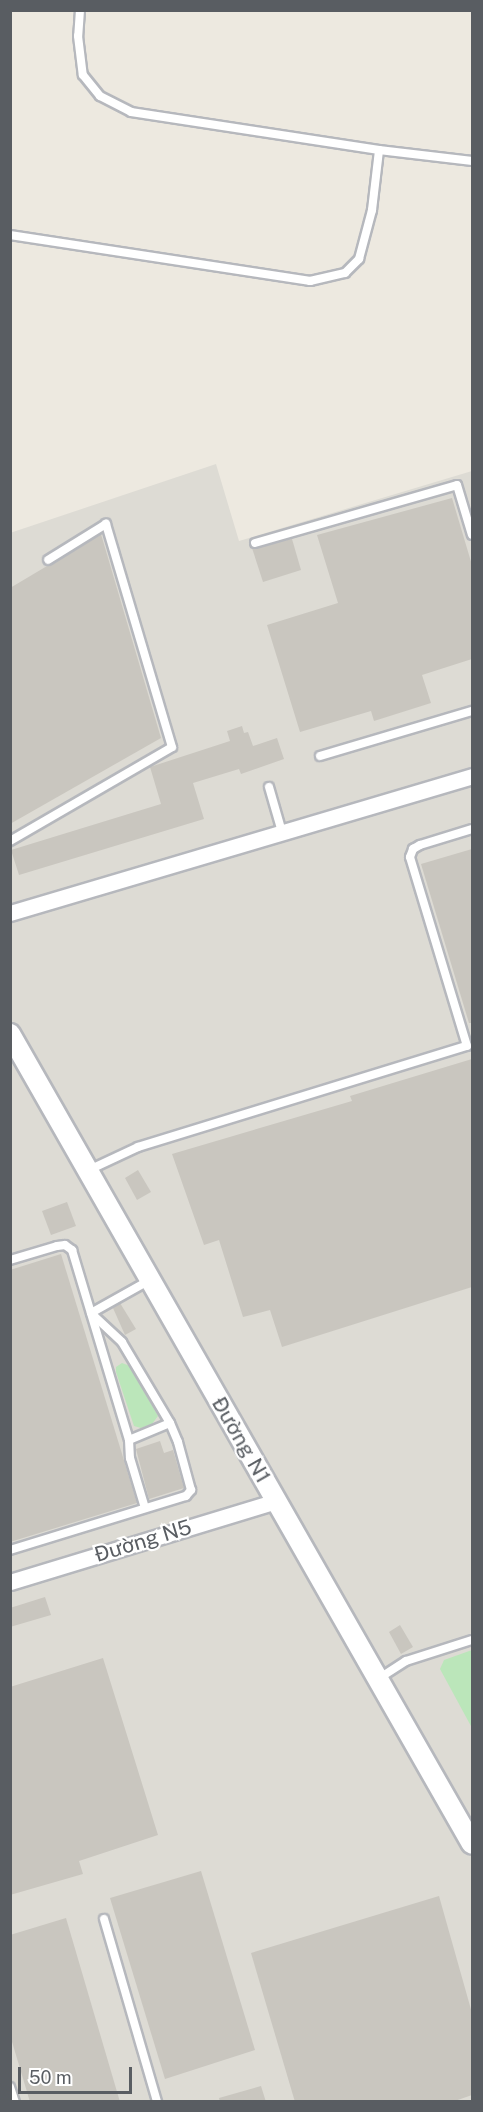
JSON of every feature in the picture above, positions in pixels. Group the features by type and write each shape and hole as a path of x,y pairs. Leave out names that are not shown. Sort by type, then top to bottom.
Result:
{"street":[{"path":"10,913 472,776"},
{"name":"Đường N1","path":"10,1034 16,1054 150,1280 472,1845"},
{"name":"Đường N5","path":"10,1582 276,1501"}],"lane":[{"path":"80,10 78,36 83,75 100,96 131,112 379,150 472,161"},
{"path":"10,235 310,281 333,276 345,273 359,259 372,210 379,150"},
{"path":"255,543 457,485 468,508 472,535"},
{"path":"10,841 172,747 106,524 48,560"},
{"path":"320,756 472,711"},
{"path":"269,787 282,832"},
{"path":"87,1171 138,1146 467,1046 410,857 413,849 420,845 472,829"},
{"path":"10,1260 65,1245 72,1250 129,1440 130,1458 145,1508"},
{"path":"91,1313 150,1280"},
{"path":"10,1550 186,1496 191,1490 178,1442 170,1423 122,1342 91,1313"},
{"path":"129,1440 170,1423"},
{"path":"378,1679 406,1661 472,1640"},
{"path":"104,1919 157,2102"},
{"path":"10,2087 15,2102"}],"shaded area":[{"path":"216,464 239,541 472,471 472,2101 11,2101 10,533"}],"green space":[{"path":"122,1363 130,1366 158,1416 152,1424 141,1428 134,1426 116,1372 116,1367"},
{"path":"472,1650 472,1728 440,1669 444,1660"}],"building":[{"path":"452,498 472,565 472,659 422,675 431,703 374,721 371,711 300,732 267,625 338,603 317,535"},
{"path":"101,534 161,738 10,824 10,588"},
{"path":"292,539 301,570 263,582 252,548"},
{"path":"242,726 244,733 248,732 253,746 277,738 284,759 241,774 239,769 193,783 204,819 19,875 11,850 161,804 150,767 230,741 227,731"},
{"path":"472,849 472,1023 469,1023 421,864"},
{"path":"472,1059 472,1287 282,1347 270,1310 243,1317 219,1240 204,1245 172,1154 352,1101 350,1096"},
{"path":"138,1170 151,1192 137,1200 125,1178"},
{"path":"67,1202 76,1226 51,1235 42,1211"},
{"path":"61,1254 137,1503 10,1542 10,1270"},
{"path":"120,1303 136,1329 125,1335 113,1308"},
{"path":"160,1441 164,1453 173,1450 184,1488 149,1499 136,1449"},
{"path":"45,1597 51,1615 10,1627 10,1608"},
{"path":"400,1625 413,1647 401,1654 389,1632"},
{"path":"103,1658 158,1835 79,1861 83,1874 10,1895 10,1687"},
{"path":"201,1871 255,2050 165,2079 110,1898"},
{"path":"439,1896 472,2013 472,2095 452,2102 295,2102 251,1953"},
{"path":"66,1918 120,2102 30,2102 10,2035 10,1935"},
{"path":"261,2086 266,2102 220,2102 219,2098"}]}
